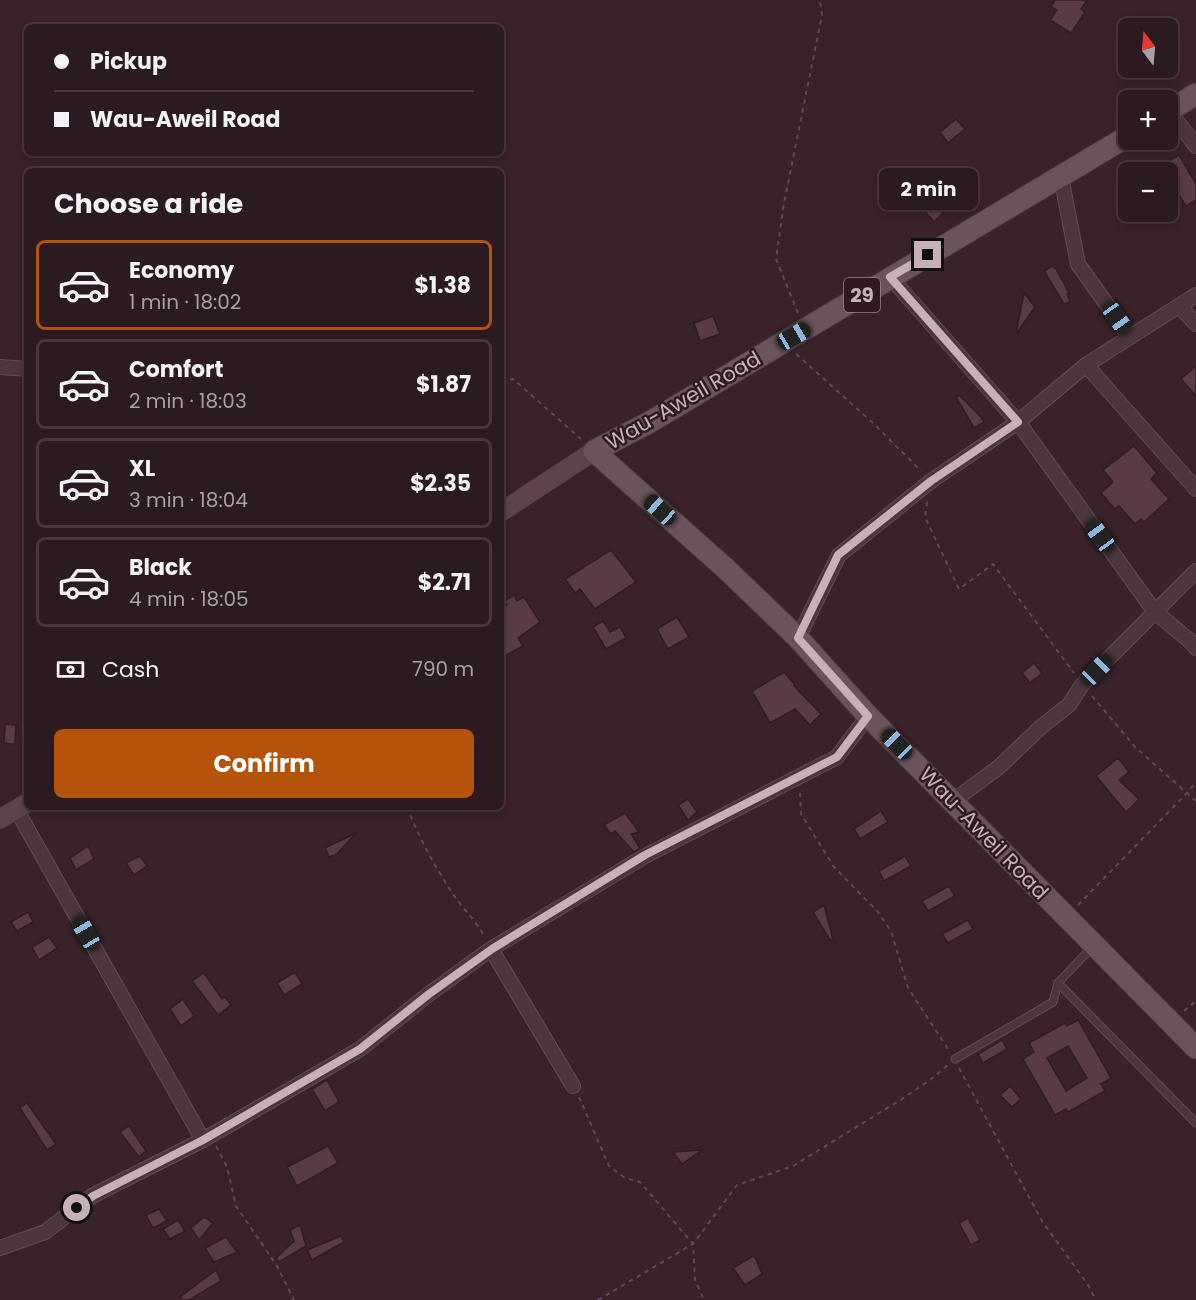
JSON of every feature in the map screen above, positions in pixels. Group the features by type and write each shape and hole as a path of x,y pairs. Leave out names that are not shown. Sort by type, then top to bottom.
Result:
{"main road":[{"path":"1178,105 1196,94"},
{"name":"Wau-Aweil Road","path":"1118,142 650,422 594,451 725,568 798,638 868,716 1196,1048"}],"street":[{"path":"1178,124 1196,146"},
{"path":"1061,177 1078,264 1130,337"},
{"path":"890,277 1018,422 1155,612 1196,648"},
{"path":"798,638 838,555 931,481 1018,422 1086,365 1196,295"},
{"path":"1179,306 1196,324"},
{"path":"1086,365 1196,489"},
{"path":"0,367 24,369"},
{"path":"504,508 594,451"},
{"path":"953,801 999,767 1042,726 1069,705 1082,685 1196,572"},
{"path":"0,1248 45,1232 93,1196 203,1140 360,1049 429,994 492,949 645,855 837,757 868,716"},
{"path":"0,819 21,806 203,1140"},
{"path":"492,949 573,1086"}],"lane":[{"path":"954,1059 1053,1002 1058,983 1095,945"},
{"path":"1058,983 1196,1123"}],"path":[{"path":"805,329 776,259 784,203 822,15 820,0"},
{"path":"783,342 874,424 931,481 924,517 959,589 993,564 1082,685 1136,748 1196,801"},
{"path":"504,380 513,379 594,451"},
{"path":"805,773 800,792 801,814 834,867 878,912 891,931 908,988 954,1059 1042,1221 1088,1285 1096,1300"},
{"path":"1065,917 1187,794 1196,782"},
{"path":"408,810 417,833 455,897 476,921 492,949"},
{"path":"598,1300 693,1244 717,1208 737,1185 793,1166 911,1093 954,1059"},
{"path":"573,1086 587,1112 609,1166 625,1178 640,1182 693,1244 695,1280 704,1300"},
{"path":"203,1140 217,1147 227,1167 236,1206 277,1266 294,1300"}],"building":[{"path":"1055,0 1087,0 1081,9 1085,12 1071,33 1050,20 1057,10 1051,7"},
{"path":"956,119 965,129 948,143 940,132"},
{"path":"1179,155 1196,184 1196,200 1186,206 1178,193 1178,162 1167,162"},
{"path":"942,174 969,198 957,211 951,205 934,222 926,213 943,189 935,182"},
{"path":"1052,266 1069,293 1067,294 1070,302 1064,304 1044,271"},
{"path":"1024,293 1035,307 1016,334"},
{"path":"713,316 720,334 700,341 694,323"},
{"path":"1196,366 1196,396 1181,379"},
{"path":"959,395 984,422 974,428 956,397"},
{"path":"1134,446 1157,473 1151,479 1169,499 1144,522 1141,519 1135,524 1119,506 1115,509 1101,493 1113,482 1103,470"},
{"path":"611,550 636,582 595,609 580,589 575,593 565,579"},
{"path":"514,595 517,601 524,597 540,622 518,638 523,646 504,656 504,606 507,605 505,601"},
{"path":"677,617 689,637 668,649 657,629"},
{"path":"603,621 610,632 620,627 626,638 606,649 593,627"},
{"path":"1034,663 1042,673 1030,683 1022,673"},
{"path":"784,672 821,714 810,725 795,709 770,723 752,691"},
{"path":"5,724 16,725 15,744 4,743"},
{"path":"1118,758 1129,772 1119,780 1139,799 1126,812 1096,776"},
{"path":"688,799 697,812 688,820 678,805"},
{"path":"881,811 888,822 860,839 854,829"},
{"path":"625,813 639,832 631,834 640,848 634,852 615,831 611,834 604,825"},
{"path":"356,833 337,854 329,857 325,848"},
{"path":"88,846 94,859 76,870 70,858"},
{"path":"140,856 147,866 134,875 126,863"},
{"path":"905,856 911,866 884,881 879,871"},
{"path":"949,886 955,896 928,911 922,901"},
{"path":"824,905 833,939 830,940 813,912"},
{"path":"28,912 33,922 17,931 11,922"},
{"path":"968,920 973,929 948,943 942,934"},
{"path":"49,937 57,948 39,960 32,947"},
{"path":"295,972 302,984 284,995 277,983"},
{"path":"204,973 222,999 225,997 231,1005 218,1015 192,981"},
{"path":"183,999 194,1016 181,1026 170,1009"},
{"path":"1078,1020 1111,1078 1101,1084 1105,1091 1068,1112 1066,1109 1055,1115 1023,1059 1034,1052 1029,1043 1065,1023 1067,1026","holes":["1068,1046 1087,1078 1066,1091 1047,1058"]},
{"path":"1002,1040 1007,1049 983,1063 978,1054"},
{"path":"327,1080 339,1102 325,1111 312,1089"},
{"path":"1010,1086 1021,1099 1012,1107 1000,1095"},
{"path":"27,1103 56,1144 47,1150 20,1108"},
{"path":"129,1126 146,1151 139,1157 120,1132"},
{"path":"328,1146 338,1163 297,1186 287,1167"},
{"path":"702,1150 682,1164 673,1152"},
{"path":"159,1209 167,1221 153,1228 146,1215"},
{"path":"204,1217 213,1223 199,1240 191,1228"},
{"path":"968,1218 980,1240 971,1245 959,1223"},
{"path":"178,1220 185,1231 170,1239 163,1229"},
{"path":"300,1225 306,1246 279,1262 276,1258 294,1241 290,1230"},
{"path":"341,1236 344,1242 312,1260 307,1250"},
{"path":"226,1237 237,1252 214,1262 205,1248"},
{"path":"753,1256 762,1274 745,1285 733,1268"},
{"path":"216,1270 221,1281 189,1300 182,1300 180,1297"}],"route":[{"path":"77,1208 93,1196 203,1140 360,1049 429,994 492,949 645,855 837,757 868,716 798,638 838,555 931,481 1018,422 890,277 928,255"}]}
